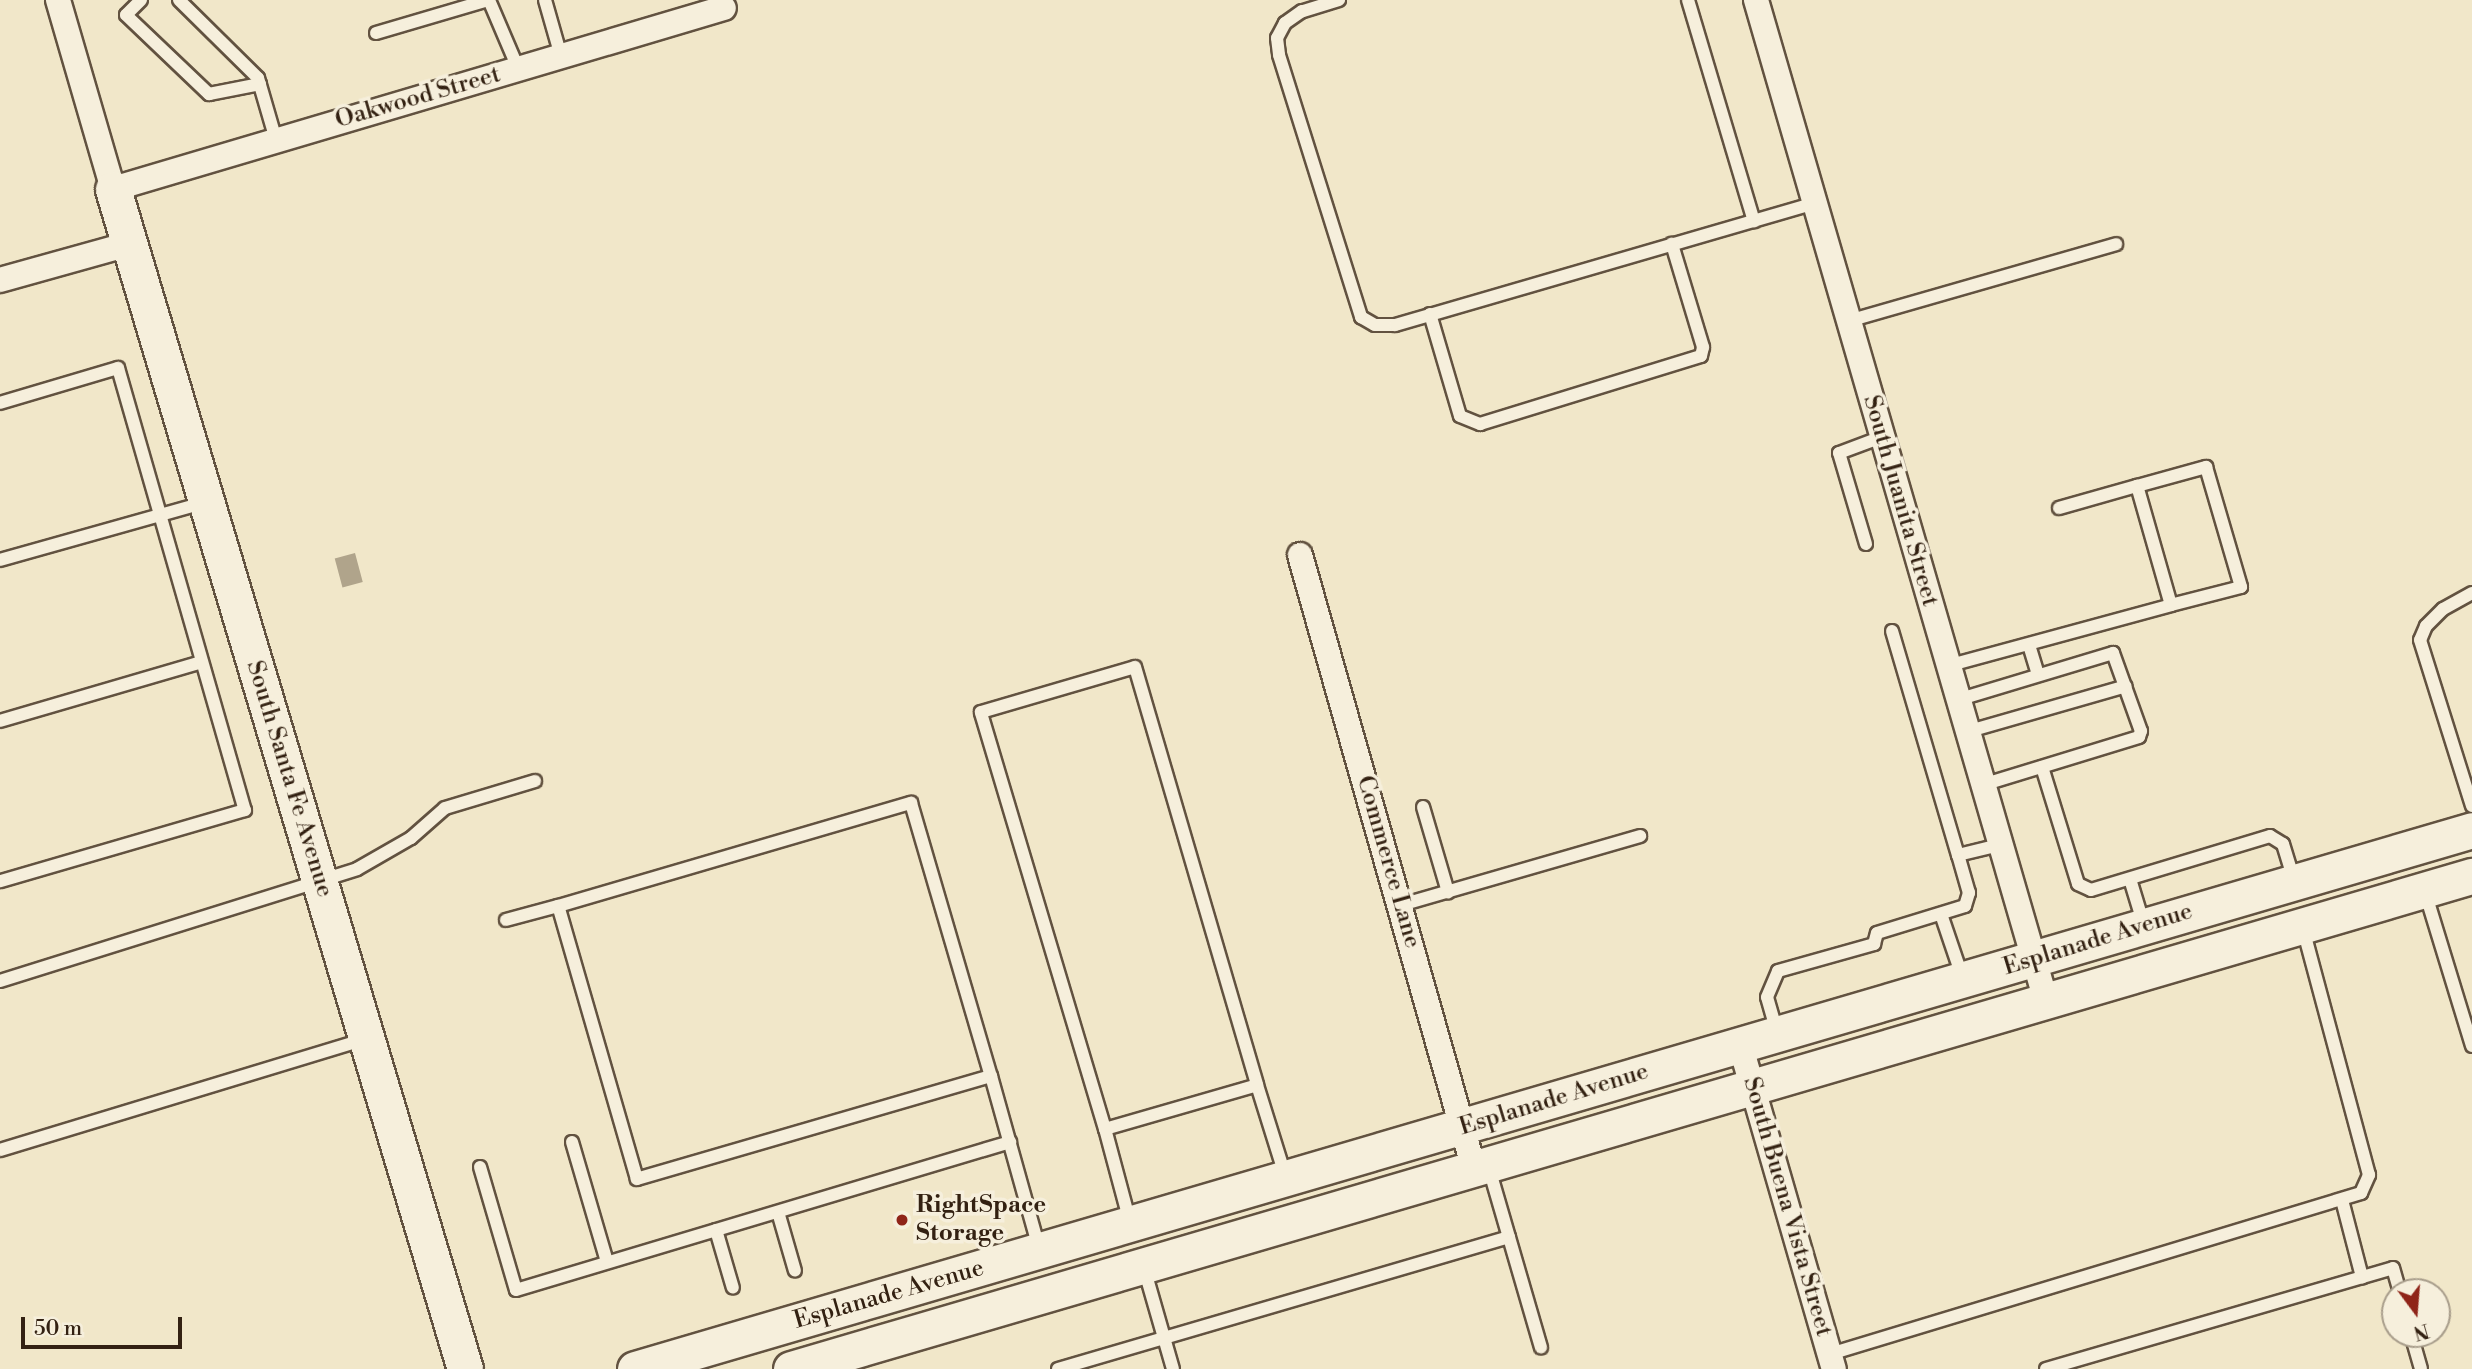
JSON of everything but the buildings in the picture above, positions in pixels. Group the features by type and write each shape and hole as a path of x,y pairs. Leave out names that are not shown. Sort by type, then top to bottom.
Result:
{"main road":[{"name":"South Santa Fe Avenue","path":"113,189 465,1369"},
{"name":"Esplanade Avenue","path":"635,1369 2472,830"},
{"name":"Esplanade Avenue","path":"791,1369 2472,876"},
{"path":"1130,1224 1144,1266"},
{"path":"906,1290 917,1332"}],"street":[{"path":"58,0 113,189"},
{"name":"South Juanita Street","path":"1760,1 1814,203 2046,1001"},
{"name":"Oakwood Street","path":"113,189 724,8"},
{"path":"0,281 129,244"},
{"name":"Commerce Lane","path":"1300,555 1463,1127 1481,1167"},
{"name":"South Buena Vista Street","path":"1740,1044 1832,1361"}],"lane":[{"path":"141,0 126,15 209,94 260,84"},
{"path":"179,0 260,84 276,140"},
{"path":"376,33 488,0 518,68"},
{"path":"545,0 561,56"},
{"path":"1339,0 1302,11 1286,23 1277,38 1279,55 1361,317 1375,325 1395,325 1814,203"},
{"path":"1688,0 1755,220"},
{"path":"1430,314 1460,416 1480,424 1701,355 1703,348 1672,244"},
{"path":"1849,321 2116,244"},
{"path":"0,403 118,368 245,810 0,881"},
{"path":"1866,544 1839,453 1882,437"},
{"path":"1947,666 2241,587 2206,467 2059,508"},
{"path":"2137,486 2171,605"},
{"path":"0,560 206,502"},
{"path":"2472,593 2443,610 2426,626 2420,640 2472,806"},
{"path":"1777,1033 1767,998 1779,971 1874,944 1877,933 1965,906 1969,893 1892,631"},
{"path":"2029,645 2038,676"},
{"path":"1957,700 2113,653 2141,731 2139,737 1982,785"},
{"path":"0,721 202,662"},
{"path":"1130,1224 1105,1129 981,712 1135,667 1286,1179"},
{"path":"1966,732 2126,686"},
{"path":"2042,767 2078,884 2091,890 2270,836 2283,844 2294,882"},
{"path":"0,981 357,869 411,838 445,808 535,781"},
{"path":"506,920 911,803 1040,1251"},
{"path":"1423,807 1448,892"},
{"path":"1401,905 1640,836"},
{"path":"1958,855 1999,845"},
{"path":"2130,879 2144,927"},
{"path":"2424,890 2472,1046"},
{"path":"558,906 637,1180 991,1076"},
{"path":"1941,914 1963,980"},
{"path":"1832,1361 2361,1193 2369,1175 2302,926"},
{"path":"0,1150 366,1039"},
{"path":"1105,1129 1257,1085"},
{"path":"572,1142 607,1262"},
{"path":"480,1167 516,1290 1010,1142"},
{"path":"1481,1167 1509,1237 1541,1347"},
{"path":"2342,1200 2362,1277"},
{"path":"778,1212 795,1271"},
{"path":"716,1230 733,1288"},
{"path":"1058,1369 1509,1237"},
{"path":"1144,1266 1173,1369"},
{"path":"2046,1369 2393,1268 2396,1278"},
{"path":"2416,1348 2421,1369"}],"shaded area":[{"path":"355,553 363,582 342,587 335,558"}],"place":[{"name":"RightSpace Storage","path":"902,1220"}]}
